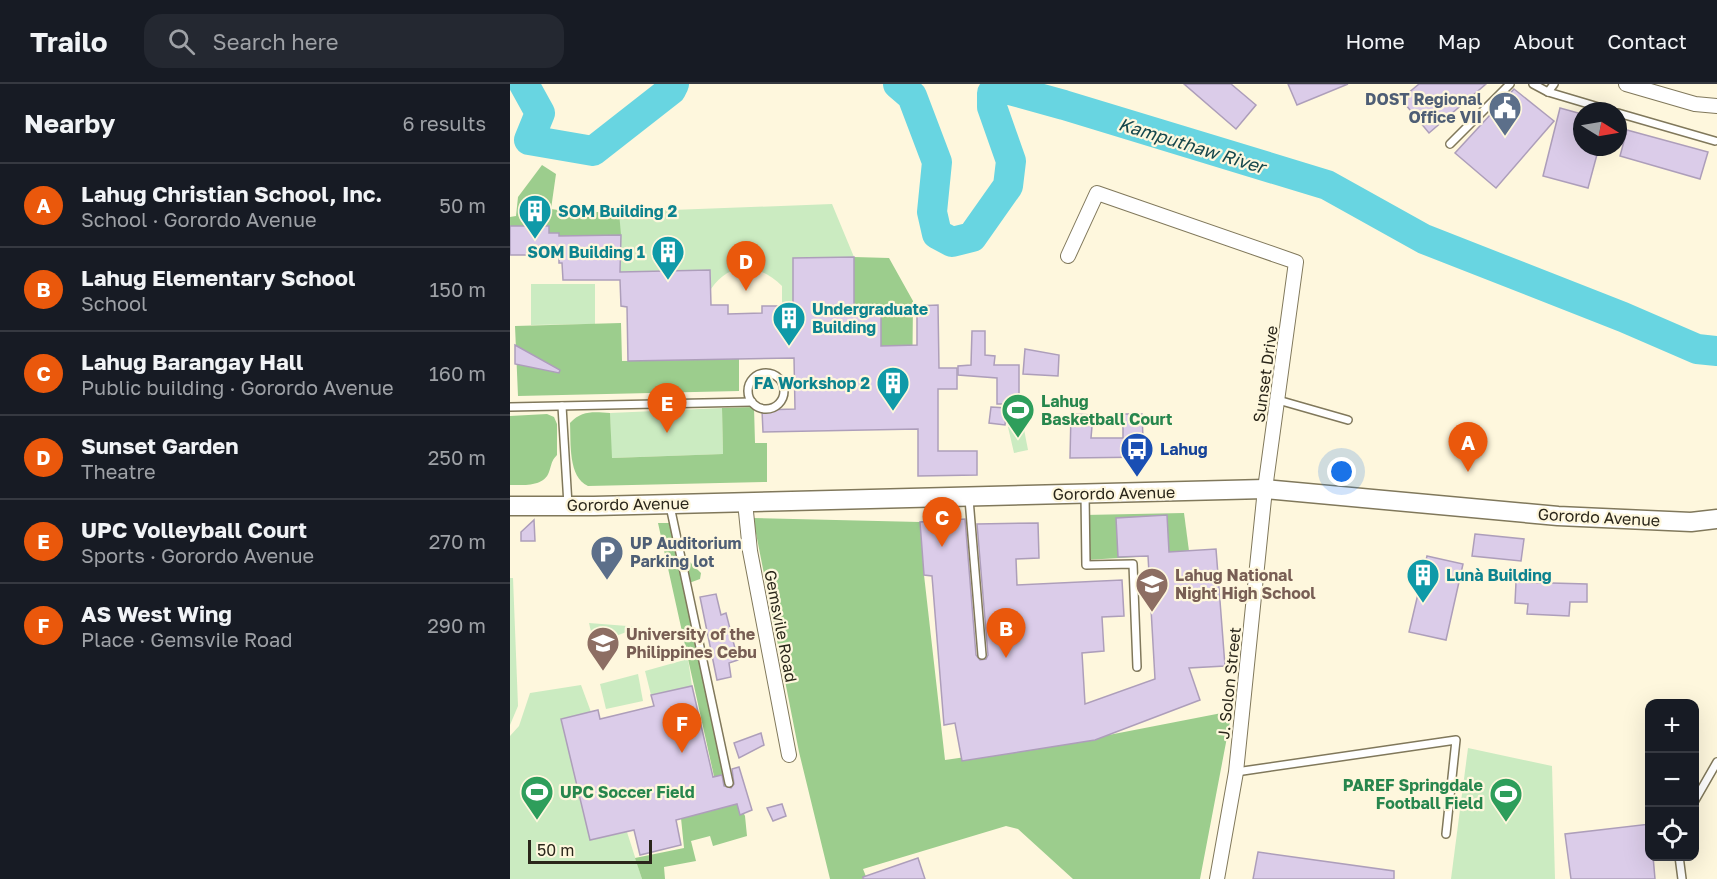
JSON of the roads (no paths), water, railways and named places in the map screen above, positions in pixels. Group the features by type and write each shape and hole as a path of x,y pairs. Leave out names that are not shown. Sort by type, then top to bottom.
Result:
{"main road":[{"name":"Gorordo Avenue","path":"510,506 1265,489 1558,516 1691,522 1717,519"}],"street":[{"path":"1626,84 1695,104 1717,106"},
{"name":"Sunset Drive","path":"1068,256 1097,193 1296,262 1265,489"},
{"name":"J. Solon Street","path":"1217,879 1236,772 1265,489"},
{"name":"Gemsvile Road","path":"745,502 752,562 789,755"}],"lane":[{"path":"1450,144 1510,84"},
{"path":"1533,84 1548,92 1582,102"},
{"path":"1548,92 1554,84"},
{"path":"1627,116 1715,141"},
{"path":"510,407 752,402 764,409 776,407 780,403 784,392 782,381 772,373 766,372 754,377 748,387 748,394 752,402"},
{"path":"1278,400 1348,420"},
{"path":"562,406 568,505"},
{"path":"1085,494 1086,566 1133,564 1137,667"},
{"path":"969,496 982,655"},
{"path":"669,504 729,783"},
{"path":"1236,772 1456,741 1446,834"},
{"path":"1699,795 1717,762"},
{"path":"1680,861 1682,879"}],"waterway":[{"name":"Kamputhaw River","path":"524,84 540,113 529,140 593,151 671,90 674,84"},
{"name":"Kamputhaw River","path":"898,84 912,96 937,162 932,212 937,234 952,242 972,237 1008,186 1011,161 992,107 992,93 1006,89 1327,185 1424,239 1623,317 1697,349 1717,351"}],"place":[{"name":"DOST Regional Office VII","path":"1505,137"},
{"name":"SOM Building 2","path":"535,240"},
{"name":"SOM Building 1","path":"668,281"},
{"name":"Sunset Garden","path":"746,291"},
{"name":"Undergraduate Building","path":"789,347"},
{"name":"FA Workshop 2","path":"893,412"},
{"name":"UPC Volleyball Court","path":"667,433"},
{"name":"Lahug Basketball Court","path":"1018,439"},
{"name":"Lahug Christian School, Inc.","path":"1468,472"},
{"name":"Lahug","path":"1137,478"},
{"name":"Lahug Barangay Hall","path":"942,547"},
{"name":"UP Auditorium Parking lot","path":"607,581"},
{"name":"Lunà Building","path":"1423,604"},
{"name":"Lahug National Night High School","path":"1152,613"},
{"name":"Lahug Elementary School","path":"1006,658"},
{"name":"University of the Philippines Cebu","path":"603,672"},
{"name":"AS West Wing","path":"682,753"},
{"name":"UPC Soccer Field","path":"537,821"},
{"name":"PAREF Springdale Football Field","path":"1506,823"}]}
